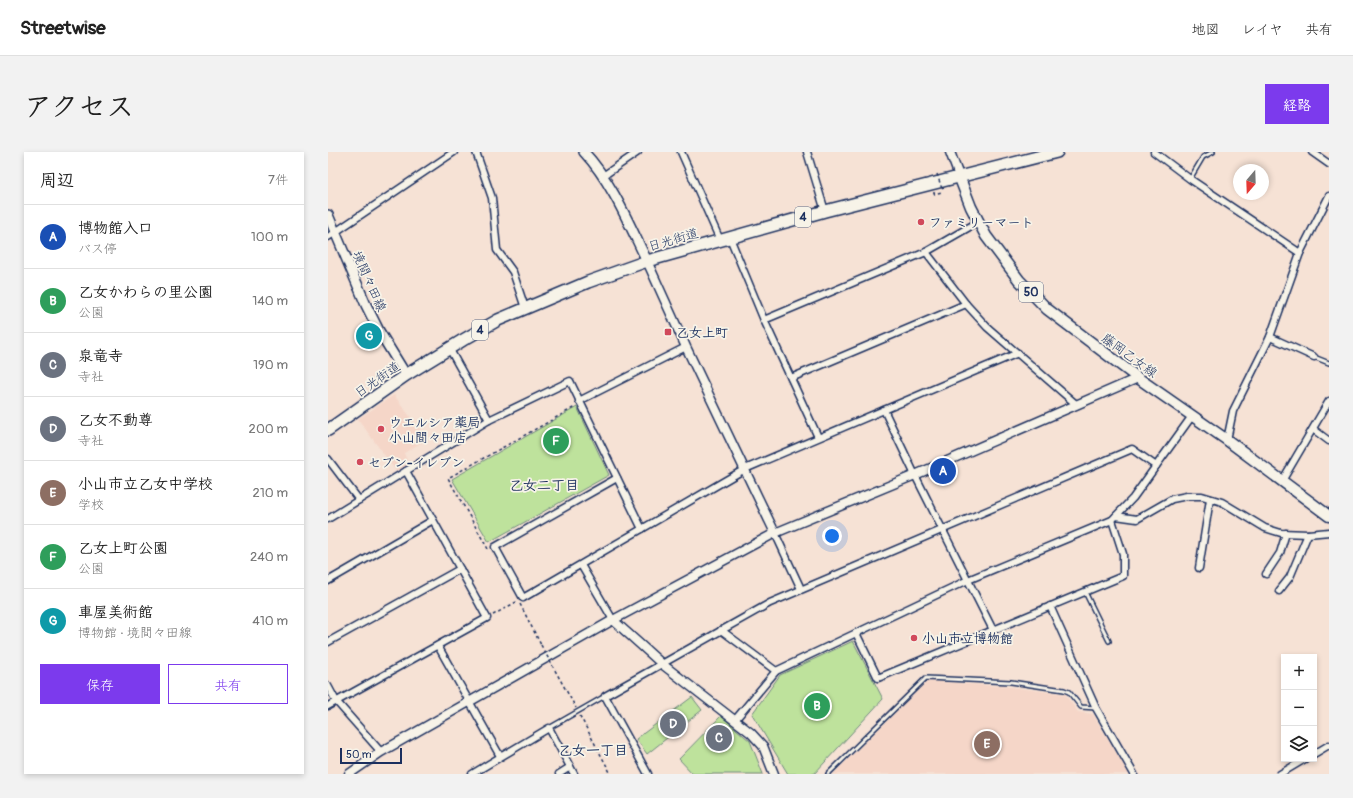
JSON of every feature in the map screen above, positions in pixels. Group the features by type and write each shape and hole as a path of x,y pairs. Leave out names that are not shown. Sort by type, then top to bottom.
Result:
{"highway":[{"name":"日光街道","path":"328,430 406,375 498,320 588,282 647,260 1035,154 1057,152"}],"main road":[{"path":"584,152 592,160 603,176 647,260"},
{"name":"藤岡乙女線","path":"959,176 978,222 986,236 1019,280 1047,309 1138,378 1227,440 1329,516"},
{"name":"境間々田線","path":"328,215 331,235 366,305 406,375"}],"street":[{"path":"331,235 454,152"},
{"path":"476,152 492,198 497,250 513,272 525,308"},
{"path":"603,176 638,152"},
{"path":"682,152 764,320 818,437"},
{"path":"807,152 825,211"},
{"path":"950,152 959,176"},
{"path":"1154,152 1190,179 1300,253"},
{"path":"1312,152 1329,164"},
{"path":"1227,440 1233,411 1270,337 1300,253 1329,196"},
{"path":"764,320 926,252 978,222"},
{"path":"926,252 966,304 987,327 1077,405"},
{"path":"647,260 686,347 801,589"},
{"path":"791,378 966,304"},
{"path":"1270,337 1314,356"},
{"path":"580,402 686,347"},
{"path":"449,348 489,420"},
{"path":"617,478 495,547 520,599 581,565 744,469 1018,354"},
{"path":"348,774 381,752 469,701 613,620 775,533 915,475 1138,378"},
{"path":"328,519 489,420 570,381 642,529"},
{"path":"1282,481 1329,401"},
{"path":"884,410 942,530 993,630"},
{"path":"735,720 776,671 968,580 1114,518 1133,498 1192,416"},
{"path":"1313,429 1329,441"},
{"path":"648,774 605,696 770,603 1132,449 1156,466"},
{"path":"328,459 359,500"},
{"path":"328,706 487,618 406,471"},
{"path":"1114,518 1138,519 1172,499 1187,496 1202,496 1222,502 1265,528 1281,533 1308,534 1329,532"},
{"path":"1199,568 1210,499"},
{"path":"856,633 878,678 1123,576 1123,554 1114,518"},
{"path":"328,581 433,520"},
{"path":"1266,574 1280,553 1286,533"},
{"path":"1279,591 1290,577 1308,534"},
{"path":"581,565 613,620 662,664 751,733 763,746 774,774"},
{"path":"328,642 460,569"},
{"path":"1050,606 1096,708 1134,774"},
{"path":"722,630 776,671"},
{"path":"438,646 500,756"},
{"path":"328,686 336,701 381,752"},
{"path":"474,773 500,756 549,728 574,774"},
{"path":"1317,752 1329,745"},
{"path":"1280,774 1300,762"},
{"path":"559,774 570,768"}],"lane":[{"path":"1190,179 1203,157 1213,152"},
{"path":"1314,356 1329,363"},
{"path":"1085,592 1109,641"},
{"path":"828,774 926,678 1011,682 1064,690 1069,692 1081,707 1096,708"},
{"path":"549,728 605,696"}],"path":[{"path":"937,174 942,189"},
{"path":"491,553 448,478 580,402"},
{"path":"487,618 520,599 541,645 611,774"}],"shaded area":[{"path":"394,395 427,439 404,453 409,465 396,471 358,419"},
{"path":"928,681 1011,687 1065,694 1078,712 1093,714 1129,774 833,774"}],"green space":[{"path":"577,407 609,475 489,542 452,479"},
{"path":"853,641 883,699 814,774 788,774 752,714 780,675"},
{"path":"692,697 702,710 647,754 636,739"},
{"path":"721,716 750,741 763,774 693,774 679,759"}],"place":[{"name":"ファミリーマート","path":"921,222"},
{"name":"乙女上町","path":"668,332"},
{"name":"車屋美術館","path":"369,336"},
{"name":"ウエルシア薬局 小山間々田店","path":"381,429"},
{"name":"乙女上町公園","path":"556,441"},
{"name":"セブン-イレブン","path":"360,462"},
{"name":"博物館入口","path":"943,471"},
{"name":"小山市立博物館","path":"914,638"},
{"name":"乙女かわらの里公園","path":"817,706"},
{"name":"乙女不動尊","path":"673,724"},
{"name":"泉竜寺","path":"719,738"},
{"name":"小山市立乙女中学校","path":"987,744"}],"district":[{"name":"乙女二丁目","path":"544,485"},
{"name":"乙女一丁目","path":"593,750"}]}
